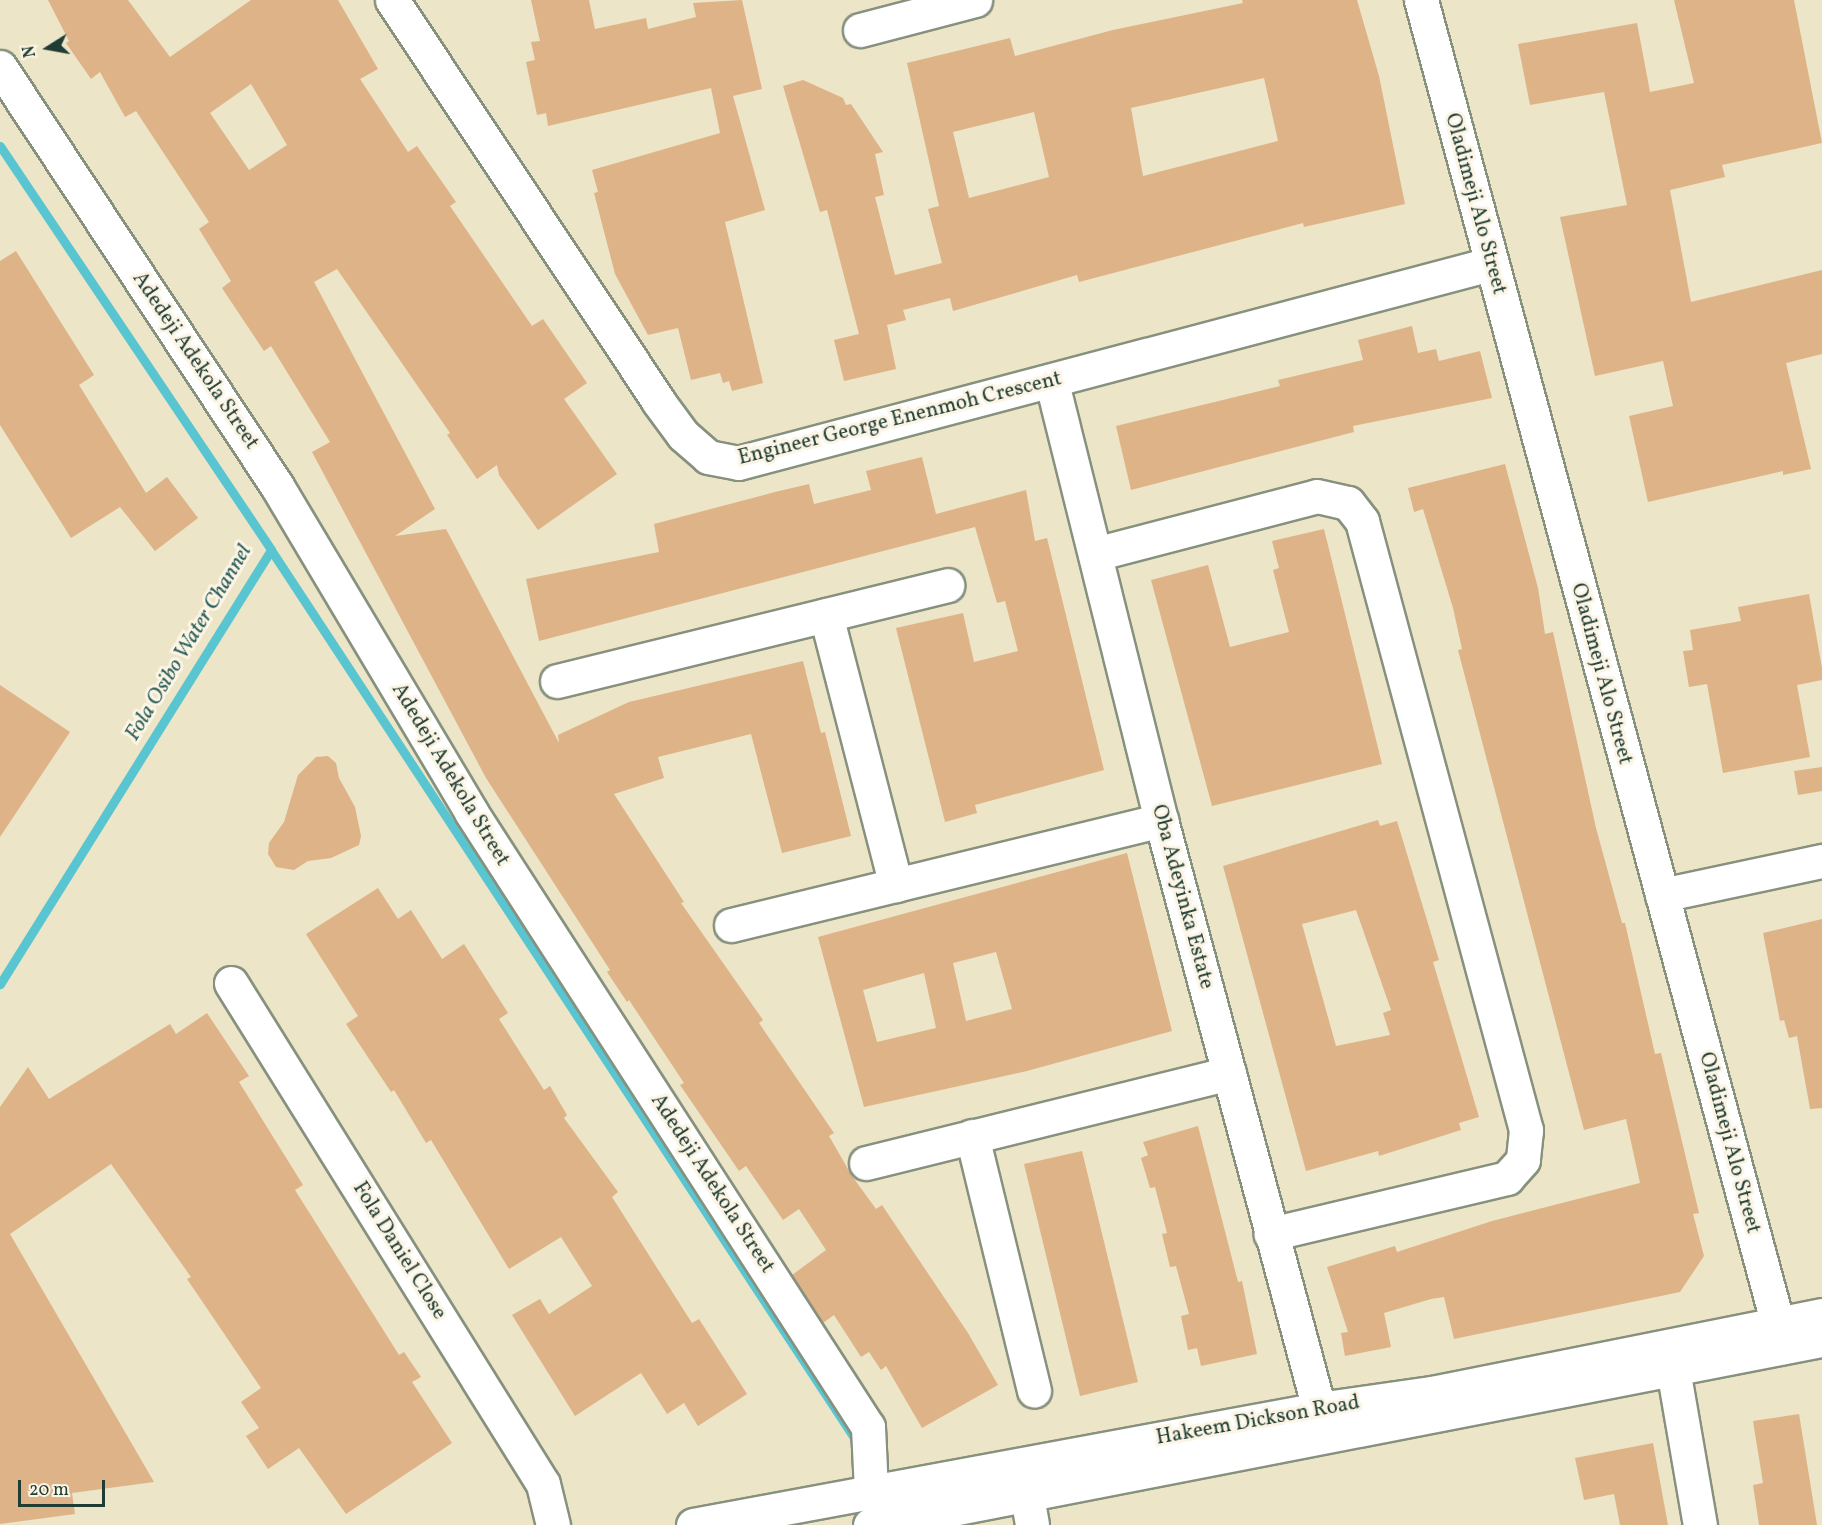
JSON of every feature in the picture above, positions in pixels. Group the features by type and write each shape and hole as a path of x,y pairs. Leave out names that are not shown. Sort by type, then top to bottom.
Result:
{"street":[{"name":"Engineer George Enenmoh Crescent","path":"392,0 658,401 683,435 708,457 738,463 1052,383 1490,264"},
{"path":"860,30 975,0"},
{"name":"Oladimeji Alo Street","path":"1421,0 1490,264 1781,1335"},
{"name":"Adedeji Adekola Street","path":"0,67 277,486 471,812 868,1427 871,1491"},
{"name":"Oba Adeyinka Estate","path":"1052,383 1161,820 1319,1408"},
{"path":"1095,554 1317,496 1348,503 1362,521 1526,1130 1523,1160 1507,1178 1271,1234"},
{"path":"557,681 947,585"},
{"path":"826,615 897,885"},
{"path":"731,926 1161,820"},
{"path":"1662,895 1822,861"},
{"name":"Fola Daniel Close","path":"231,983 543,1484 553,1525"},
{"path":"866,1163 1229,1073"},
{"path":"972,1136 1034,1391"},
{"name":"Hakeem Dickson Road","path":"870,1525 1029,1511 1673,1369 1781,1335 1822,1315"},
{"name":"Hakeem Dickson Road","path":"693,1525 732,1520 871,1491 1319,1408 1432,1392 1781,1335 1822,1340"},
{"path":"1673,1369 1700,1525"}],"building":[{"path":"48,0 128,0 170,57 251,0 338,0 378,69 360,79 408,152 417,146 456,202 450,206 532,326 543,319 587,383 564,399 617,474 538,530 499,475 497,465 477,479 447,435 450,433 337,269 314,282 435,509 395,536 446,529 559,743 558,735 629,702 803,661 821,733 825,732 851,836 782,853 751,734 658,757 664,778 614,794 684,902 681,903 763,1020 759,1023 834,1133 829,1136 852,1176 876,1209 882,1205 968,1333 998,1385 922,1428 886,1366 881,1370 869,1352 861,1357 834,1315 823,1323 792,1275 826,1250 799,1209 783,1220 746,1166 739,1171 680,1085 684,1083 629,1000 627,1002 607,972 610,970 486,778 312,452 330,442 271,346 264,351 222,288 231,281 199,229 209,222 136,111 125,117 100,72 91,79 66,43 69,41","holes":["251,84 287,145 249,170 210,113"]},
{"path":"531,0 589,0 595,29 646,18 648,29 696,17 693,3 742,0 762,89 733,96 765,210 725,222 763,383 732,391 729,381 723,383 720,373 691,380 678,328 648,335 615,274 594,193 598,192 592,170 720,133 711,88 548,126 546,113 537,115 526,62 535,60 531,42 540,41"},
{"path":"1242,0 1357,0 1379,76 1405,204 1304,227 1303,223 1079,282 1077,275 953,311 950,298 903,310 906,320 887,325 896,369 844,381 834,340 859,334 827,210 820,212 783,86 803,80 843,98 846,105 851,104 883,152 875,154 884,195 875,197 895,275 942,263 928,209 939,206 907,63 1010,38 1015,56 1113,30 1243,3","holes":["1264,78 1278,141 1143,176 1131,108","1034,112 1049,177 969,198 953,132"]},
{"path":"1674,0 1794,0 1822,143 1722,165 1725,177 1670,190 1691,302 1822,270 1822,354 1786,363 1811,469 1783,475 1783,471 1648,502 1629,416 1673,406 1663,361 1595,376 1560,217 1627,205 1604,92 1530,105 1518,44 1637,23 1650,92 1694,83"},
{"path":"16,251 94,375 79,385 146,493 167,477 198,518 155,551 120,507 71,538 0,425 0,261"},
{"path":"1412,326 1418,353 1436,349 1439,361 1480,351 1492,398 1353,426 1354,432 1131,490 1116,426 1280,386 1278,380 1363,360 1358,340"},
{"path":"922,457 936,514 1026,490 1035,541 1047,538 1104,770 975,805 977,813 945,822 896,628 963,613 974,662 1018,651 1005,601 997,603 975,527 539,641 526,579 659,552 654,524 775,492 809,484 814,504 871,490 866,471"},
{"path":"1505,464 1538,588 1545,634 1553,632 1596,828 1622,923 1625,923 1655,1054 1661,1053 1699,1213 1693,1214 1704,1256 1680,1292 1454,1339 1444,1297 1431,1299 1384,1313 1391,1347 1345,1356 1341,1333 1348,1332 1327,1267 1395,1246 1397,1252 1492,1221 1640,1183 1626,1119 1584,1130 1458,650 1462,649 1453,608 1423,509 1414,512 1408,488"},
{"path":"1324,529 1382,764 1212,806 1151,580 1208,565 1230,647 1289,632 1273,570 1279,568 1272,541"},
{"path":"1809,594 1822,680 1797,685 1810,757 1723,773 1707,684 1689,687 1683,651 1693,650 1690,630 1741,621 1738,607"},
{"path":"0,685 70,732 0,837"},
{"path":"328,756 336,763 339,778 355,807 361,836 359,845 331,858 308,861 294,870 276,867 268,854 269,843 284,822 298,775 316,757"},
{"path":"1822,767 1822,791 1798,795 1794,771"},
{"path":"1378,820 1380,826 1397,821 1439,960 1433,962 1479,1117 1459,1123 1461,1130 1379,1156 1378,1151 1306,1171 1223,866","holes":["1356,910 1391,1010 1383,1013 1390,1035 1336,1046 1302,924"]},
{"path":"1127,853 1172,1031 1027,1071 864,1107 818,937","holes":["996,952 1012,1009 966,1021 953,963","924,973 936,1028 877,1042 863,990"]},
{"path":"378,888 398,919 411,910 442,959 464,944 508,1013 499,1019 544,1090 550,1086 567,1115 564,1118 618,1192 612,1197 692,1323 699,1319 747,1394 698,1426 684,1403 667,1414 641,1373 575,1416 512,1315 540,1299 549,1314 592,1286 561,1237 509,1269 431,1140 426,1143 394,1090 391,1092 346,1024 358,1016 306,934"},
{"path":"1822,919 1822,1108 1810,1109 1797,1036 1789,1038 1784,1020 1780,1021 1763,933"},
{"path":"207,1013 249,1076 239,1082 303,1185 295,1190 399,1355 404,1352 421,1377 412,1382 452,1443 346,1514 299,1448 268,1469 246,1436 259,1428 241,1402 261,1388 187,1279 191,1277 111,1164 10,1234 154,1482 72,1493 75,1514 0,1524 0,1107 28,1067 49,1099 170,1024 176,1034"},
{"path":"1198,1126 1238,1282 1242,1281 1257,1354 1201,1366 1197,1348 1188,1350 1181,1316 1189,1314 1176,1266 1170,1267 1162,1234 1167,1233 1155,1187 1150,1188 1141,1158 1148,1155 1143,1142"},
{"path":"1082,1151 1138,1382 1080,1396 1024,1164"},
{"path":"1799,1414 1817,1525 1759,1525 1753,1485 1763,1483 1753,1421"},
{"path":"1653,1443 1668,1525 1620,1525 1614,1494 1584,1500 1575,1458"}],"waterway":[{"name":"Fola Osibo Water Channel","path":"0,146 271,550 0,984"},
{"path":"271,550 855,1439"}]}
